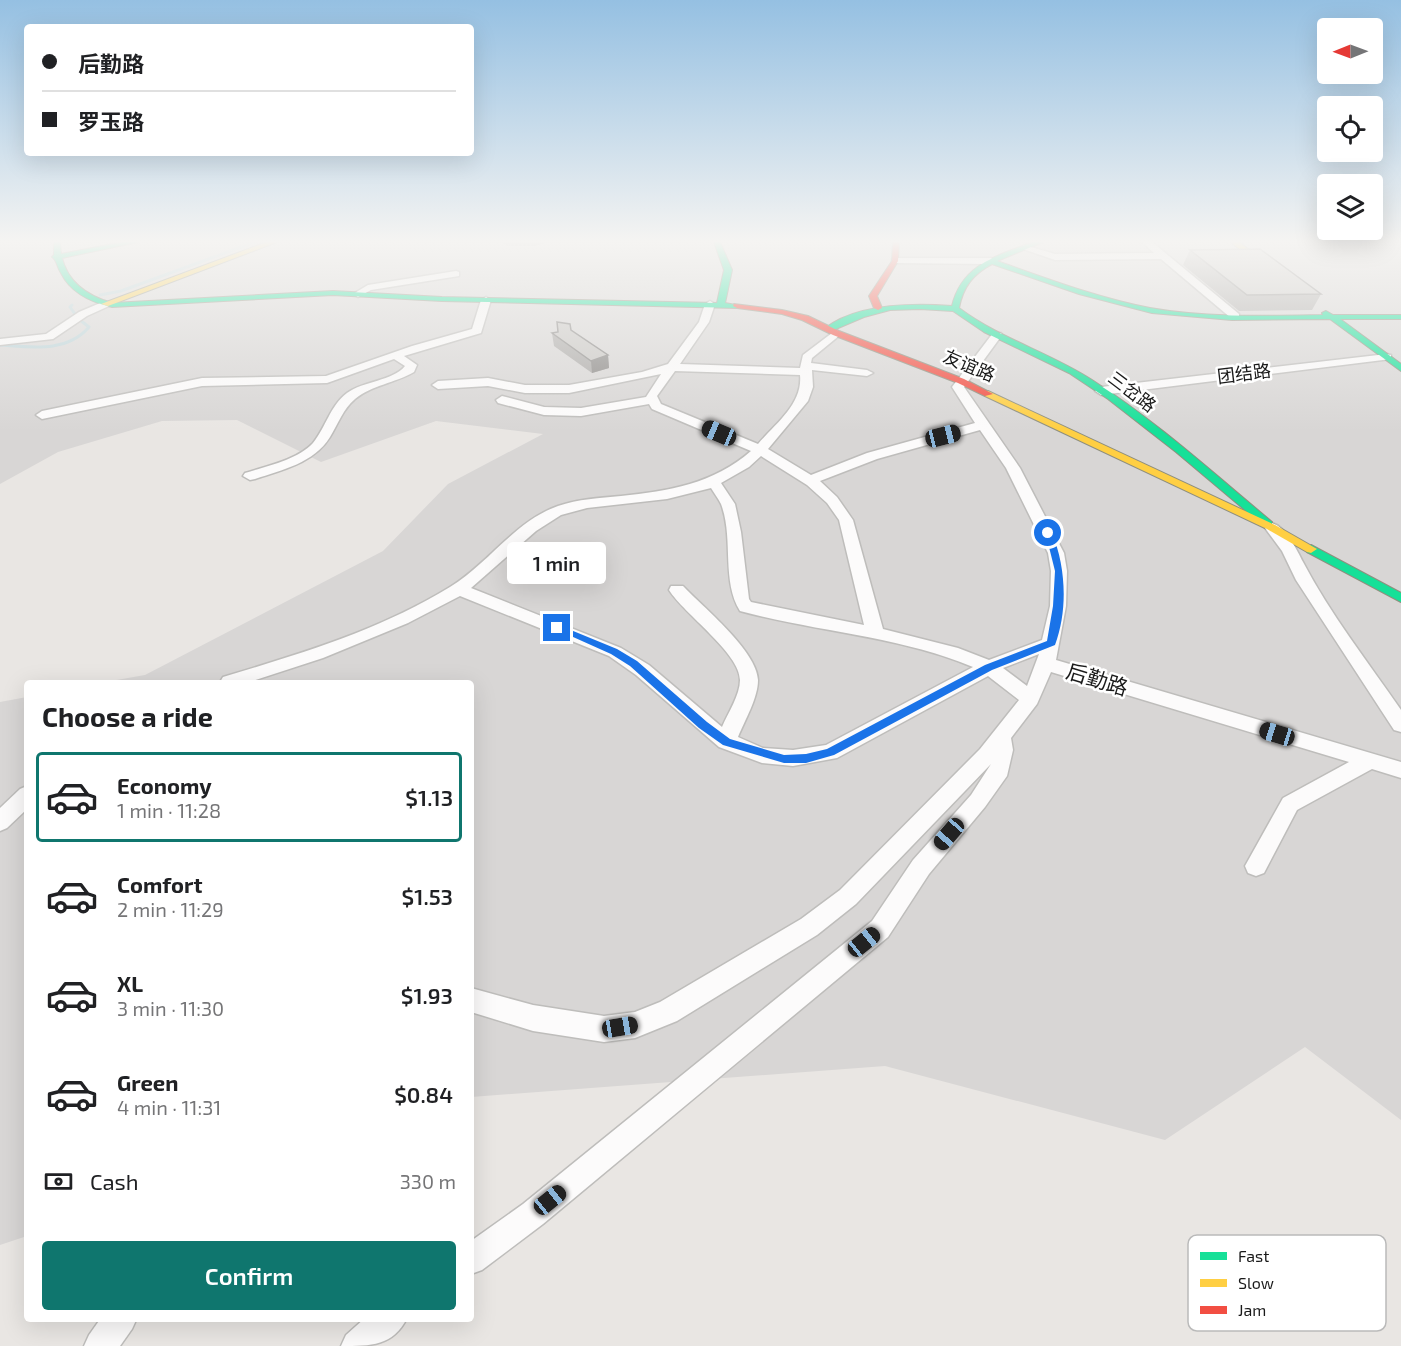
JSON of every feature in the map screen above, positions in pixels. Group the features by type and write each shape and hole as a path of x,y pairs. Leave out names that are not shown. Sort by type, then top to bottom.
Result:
{"main road":[{"name":"友谊路","path":"722,305 795,315 961,381 1271,528 1401,598"},
{"path":"832,331 856,314 878,308 906,305 955,309 956,305"},
{"path":"1132,305 1174,314 1401,317"},
{"path":"1316,305 1401,368"},
{"name":"三岔路","path":"955,309 978,326 1073,372 1101,391 1271,528"}],"street":[{"path":"0,342 49,337 83,314 103,305"},
{"path":"42,415 202,382 327,379 395,355 477,331 485,305"},
{"path":"651,400 651,396 715,305"},
{"path":"1221,305 1235,316"},
{"path":"236,680 317,656 427,606 459,589 555,512 584,504 692,491 744,466 761,451 804,397 810,352 832,331"},
{"path":"961,381 997,335"},
{"path":"250,476 278,468 315,448 340,407 350,396 410,370 411,365 395,355"},
{"name":"团结路","path":"1101,391 1387,357"},
{"path":"438,385 488,382 525,389 569,389 644,375 672,366 835,368 867,373"},
{"name":"后勤路","path":"961,381 959,391 1013,468 1056,553 1059,571 1058,606 1048,654 1401,770"},
{"path":"502,400 544,411 581,412 651,400"},
{"path":"651,400 656,406 761,451 810,480 837,504 846,520 875,633"},
{"path":"810,480 872,456 983,425"},
{"path":"714,482 728,504 742,603 746,607 875,633 958,654 989,667 1030,699"},
{"path":"1271,528 1289,550 1304,580 1401,725"},
{"path":"459,589 614,651 641,669 703,725 726,742 784,759 806,759 830,752 989,667 1048,654"},
{"path":"677,590 741,657 749,678 747,691 726,742"},
{"path":"474,1001 533,1017 604,1029 635,1025 668,1012 809,927 848,897 987,755 1030,699 1048,654"},
{"path":"474,1257 542,1207 880,929 921,867 978,801 1000,770 1003,750 1001,735"},
{"path":"1256,866 1290,804 1371,760"},
{"path":"0,822 24,798"},
{"path":"100,1346 118,1322"},
{"path":"357,1346 386,1322"}],"shaded area":[{"path":"0,305 1401,305 1401,1120 1305,1047 1165,1140 885,1066 474,1097 474,680 116,680 145,675 383,551 448,484 543,434 436,421 321,462 237,420 162,421 58,452 0,484"},
{"path":"24,698 24,1237 0,1245 0,702"}],"building":[{"path":"557,322 570,324 571,330 608,355 591,361 552,333 558,332"}],"waterway":[{"path":"72,305 70,307 75,314"},
{"path":"0,345 36,347 59,345 70,341 89,327 80,320"}],"traffic: fast":[{"path":"111,305 115,305"},
{"path":"687,305 737,306"},
{"path":"956,305 955,309 970,320 1003,339 1072,372 1112,397 1180,450 1268,524"},
{"path":"1124,305 1152,311 1204,316 1401,317"},
{"path":"828,329 861,315 890,308 955,309"},
{"path":"1326,313 1401,368"},
{"path":"1311,549 1401,598"}],"traffic: slow":[{"path":"988,394 1271,527 1311,549"}],"traffic: jam":[{"path":"737,306 782,312 805,318 836,333 961,381 988,394"}],"route":[{"path":"557,628 614,651 634,664 703,725 726,742 784,759 806,759 830,752 989,667 1051,643 1058,606 1059,571 1056,553 1048,533"}]}
